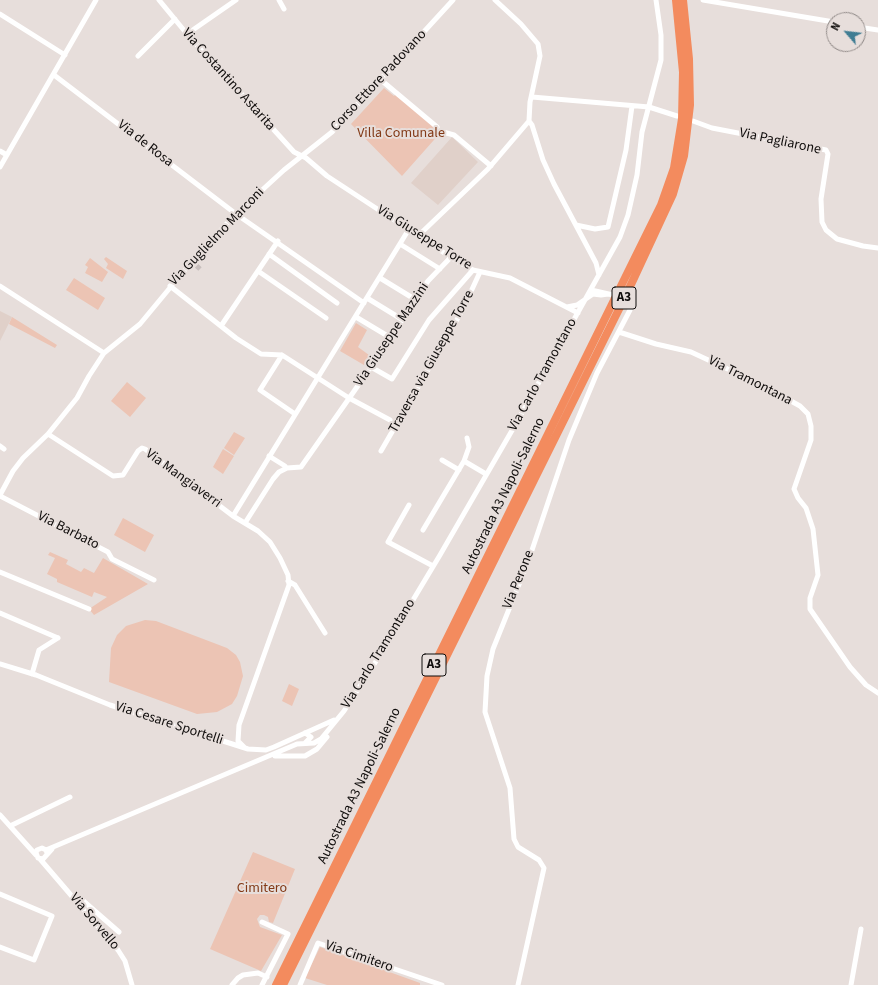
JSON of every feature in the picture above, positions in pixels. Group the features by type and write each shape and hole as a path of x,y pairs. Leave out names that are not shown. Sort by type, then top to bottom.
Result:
{"highway":[{"name":"Autostrada A3 Napoli-Salerno","path":"276,985 661,205 674,168 682,119 683,72 676,0"},
{"name":"Autostrada A3 Napoli-Salerno","path":"283,985 628,291 673,194 684,156 690,105 689,65 683,0"}],"street":[{"path":"0,167 66,55 96,0"},
{"name":"Via Costantino Astarita","path":"159,0 187,34 294,152 300,156"},
{"path":"187,34 236,0"},
{"path":"279,0 284,8"},
{"name":"Corso Ettore Padovano","path":"300,156 332,132 381,80 452,0"},
{"path":"419,235 488,169 529,121 532,96 540,56 538,44 521,24 495,0"},
{"name":"Via Carlo Tramontano","path":"43,855 55,848 299,744 314,743 321,739 344,711 365,680 433,566 620,237 628,215 636,175 642,132 661,60 661,35 656,0"},
{"path":"703,0 826,21"},
{"path":"0,14 66,55"},
{"path":"138,56 175,19"},
{"path":"866,28 878,30"},
{"name":"Via de Rosa","path":"54,75 236,214 278,241 364,303"},
{"path":"381,80 437,127"},
{"path":"532,96 649,107 677,116"},
{"path":"576,226 596,229 608,227 626,150 632,106"},
{"path":"529,121 532,125 546,166 596,263 599,275"},
{"name":"Via Pagliarone","path":"693,121 712,128 826,150 828,154 821,197 822,222 826,230 837,239 863,246 878,248"},
{"path":"443,132 454,135 488,169"},
{"path":"0,151 7,155"},
{"name":"Via Guglielmo Marconi","path":"0,495 13,471 23,458 48,434 77,398 104,353 140,324 170,286 236,214 300,156"},
{"name":"Via Giuseppe Torre","path":"300,156 310,161 327,176 473,270 510,278 578,313"},
{"path":"234,516 317,378 333,357 409,229"},
{"path":"221,326 278,241"},
{"path":"400,244 440,269"},
{"path":"269,254 337,303"},
{"name":"Via Giuseppe Mazzini","path":"390,420 349,398 416,300 451,257"},
{"path":"371,367 392,379 429,320 473,270"},
{"path":"258,271 326,318"},
{"name":"Traversa via Giuseppe Torre","path":"381,452 462,310 480,272"},
{"path":"380,278 416,300"},
{"path":"594,283 600,292"},
{"path":"0,286 104,353"},
{"path":"170,286 221,326 261,354 282,355 349,398 301,466 286,468 272,479 245,523"},
{"path":"571,324 572,315 567,307 577,305 593,294 601,296 611,294 591,290"},
{"path":"367,298 403,320"},
{"name":"Via Perone","path":"518,985 544,868 539,860 518,847 514,839 510,788 485,712 487,676 493,649 528,562 569,440 597,373 630,310 630,307 626,302"},
{"path":"356,317 391,338"},
{"name":"Via Tramontana","path":"619,332 691,352 760,384 800,406 808,414 812,426 811,440 794,489 798,498 806,508 813,529 818,574 810,598 810,610 850,667 866,685 878,693"},
{"path":"282,355 260,390 295,414"},
{"name":"Via Mangiaverri","path":"48,434 113,476 123,474 138,451 142,448 145,449 234,516 258,531 270,542 284,566 288,581"},
{"path":"423,530 464,462 469,447 466,438"},
{"path":"269,456 286,468"},
{"path":"442,460 458,470"},
{"path":"464,462 486,474"},
{"name":"Via Barbato","path":"0,495 108,552 112,559 154,580"},
{"path":"409,505 388,542 433,566"},
{"path":"0,572 89,609"},
{"path":"245,748 238,741 239,725 253,692 287,592 288,581 295,585 325,633"},
{"path":"0,613 58,638 39,650 32,674"},
{"name":"Via Cesare Sportelli","path":"0,664 32,674 116,708 245,748 266,750 337,718"},
{"name":"Via Carlo Tramontano","path":"272,756 300,756 317,749 335,725 337,718"},
{"path":"305,733 311,737 304,744 309,747 307,754"},
{"path":"294,747 295,754 300,756"},
{"path":"10,826 70,797"},
{"name":"Via Sorvello","path":"0,815 31,848 43,855 45,865 118,950 125,961 132,985"},
{"path":"31,848 43,848 43,855"},
{"path":"0,894 52,916 34,960 0,947"},
{"path":"73,897 80,898 119,932"},
{"path":"262,922 288,934 262,985"},
{"path":"851,985 861,929"},
{"name":"Via Cimitero","path":"300,985 318,943 442,985"},
{"path":"232,985 243,975 258,973 266,977"}],"shaded area":[{"path":"452,137 478,162 438,205 411,183"},
{"path":"0,311 12,317 0,341"}],"green space":[{"name":"Villa Comunale","path":"384,88 394,96 396,94 441,132 402,176 351,124"},
{"path":"106,257 127,271 123,279 106,268 108,264 104,259"},
{"path":"90,258 108,272 102,282 85,273 88,267 85,265"},
{"path":"74,278 105,298 98,310 66,290"},
{"path":"12,317 57,345 55,348 9,324"},
{"path":"356,323 367,330 358,347 369,355 364,365 340,351"},
{"path":"127,382 146,398 130,417 111,401"},
{"path":"234,432 245,438 234,455 224,448"},
{"path":"223,449 234,456 223,474 213,467"},
{"path":"123,518 154,535 145,552 114,535"},
{"path":"50,552 68,560 66,564 81,572 84,568 94,573 103,558 148,584 94,615 89,609 107,597 94,592 92,597 57,582 57,579 47,574 55,558 48,555"},
{"path":"145,620 156,621 227,648 236,655 240,662 243,676 237,696 232,704 217,712 197,714 109,682 111,648 117,635 126,626"},
{"path":"289,684 299,689 292,706 282,701"},
{"name":"Cimitero","path":"253,852 295,869 273,923 269,922 268,917 264,915 260,915 257,919 260,927 282,935 261,971 210,949"},
{"path":"320,947 420,983 420,985 327,985 305,978"}],"tunnel":[{"path":"191,261 200,269"}]}
